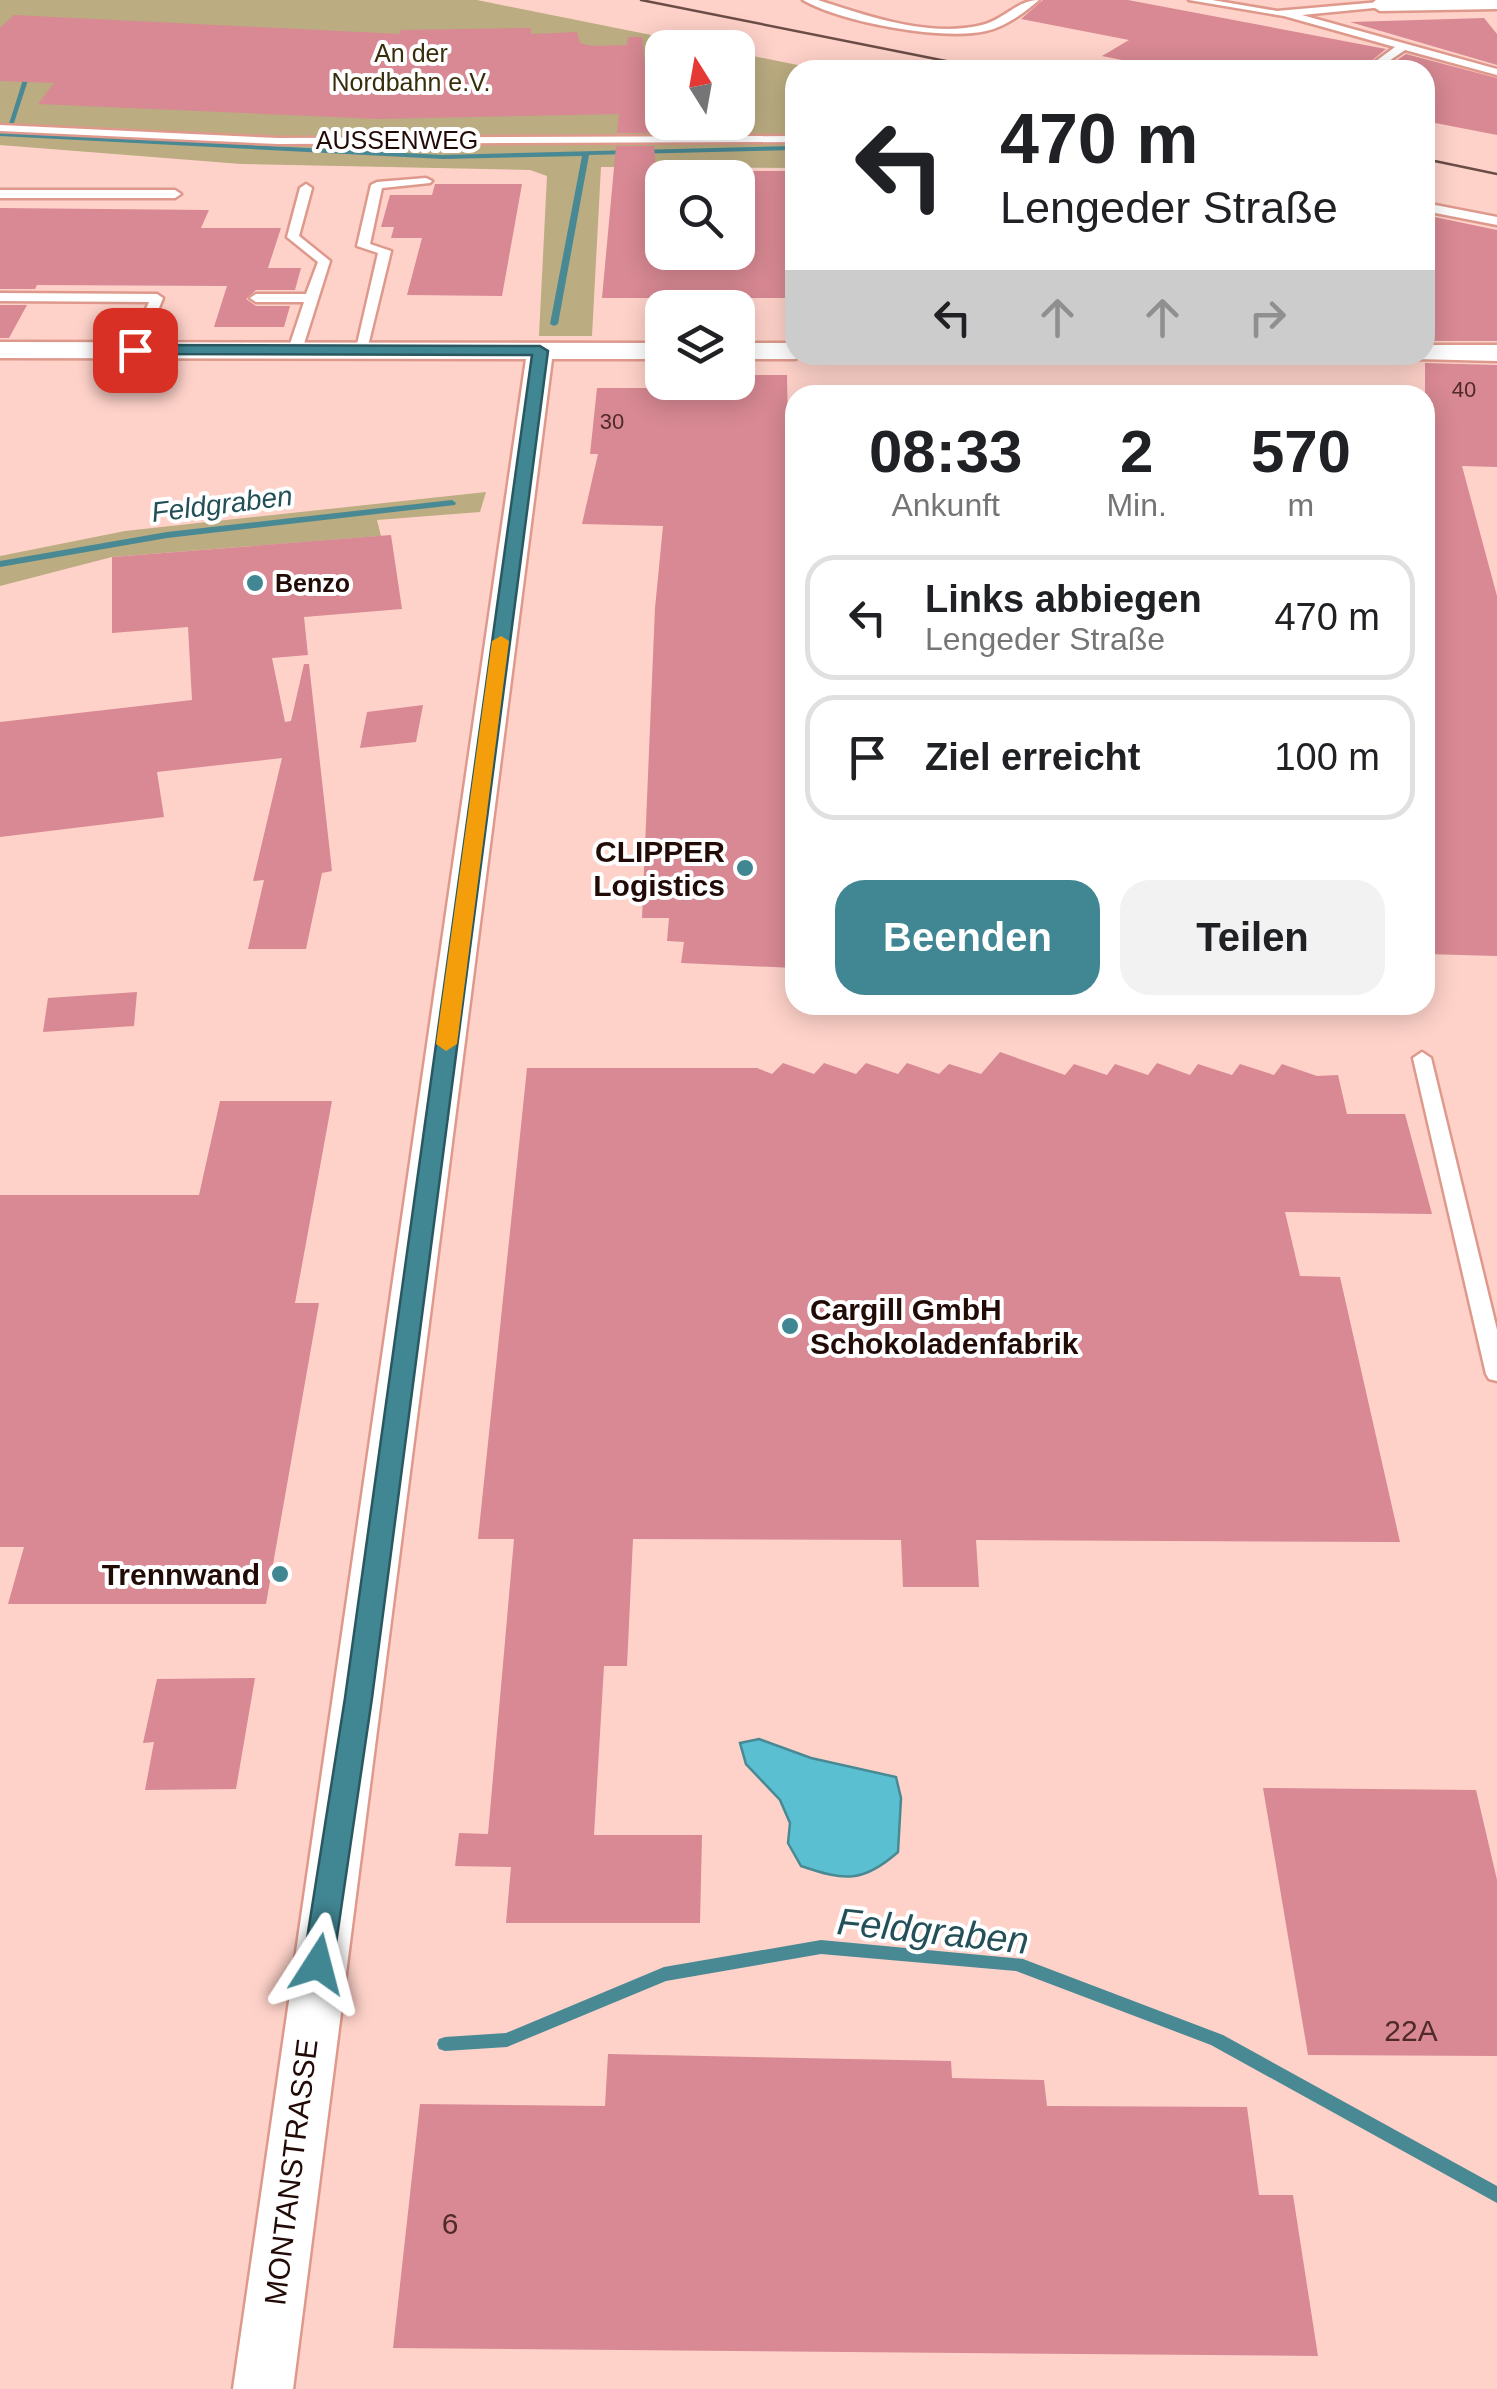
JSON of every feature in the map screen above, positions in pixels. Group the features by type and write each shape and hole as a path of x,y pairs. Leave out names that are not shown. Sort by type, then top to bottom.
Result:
{"street":[{"path":"1378,5 1497,3"},
{"path":"0,350 645,351"},
{"name":"MONTANSTRASSE","path":"263,2389 314,1986 358,1698 540,351"},
{"path":"755,351 785,351"},
{"path":"1435,353 1497,353"}],"lane":[{"path":"808,0 836,9 956,31 989,27 1034,0"},
{"path":"1194,0 1257,13 1288,14 1378,5"},
{"path":"1288,14 1497,72"},
{"path":"1384,60 1404,46"},
{"name":"AUSSENWEG","path":"0,128 278,140 785,138"},
{"path":"360,350 385,250 363,246 378,185 426,182"},
{"path":"295,350 324,261 293,237 306,188"},
{"path":"0,194 175,194"},
{"path":"1435,208 1497,221"},
{"path":"0,297 157,298 135,350"},
{"path":"256,298 311,298"},
{"path":"1422,1058 1497,1374"}],"green space":[{"name":"An der Nordbahn e.V.","path":"0,0 477,0 645,34 645,140 755,140 755,56 785,63 785,168 755,168 755,160 645,160 645,167 601,167 592,336 539,336 547,176 530,170 241,164 0,145"},
{"path":"486,492 480,512 377,520 381,536 112,557 0,586 0,556 125,531"}],"water":[{"path":"759,1739 811,1758 896,1777 901,1798 898,1852 874,1869 853,1876 801,1866 788,1843 790,1823 780,1800 746,1764 740,1743"}],"building":[{"path":"1043,0 1128,0 1386,49 1372,60 1122,60 1102,56 1129,40 1021,19"},
{"name":"An der Nordbahn e.V.","path":"14,15 401,34 400,30 531,28 531,34 577,32 580,43 592,46 627,45 628,37 642,37 645,133 617,133 619,114 378,119 38,104 54,83 0,81 0,28"},
{"path":"1484,18 1497,34 1497,65 1350,22"},
{"path":"1406,54 1429,60 1397,60"},
{"path":"1435,62 1497,78 1497,135 1435,123"},
{"path":"616,146 654,146 655,160 645,160 645,270 755,270 755,171 785,171 785,298 755,298 755,290 645,290 645,298 602,298"},
{"path":"435,184 522,184 502,296 407,295 422,238 391,238 394,227 381,227 390,195 432,195"},
{"path":"0,208 209,210 201,228 281,228 268,268 301,268 295,290 256,290 246,299 256,306 290,306 284,327 214,327 227,286 37,285 35,289 0,289"},
{"path":"1435,217 1497,230 1497,341 1435,341"},
{"path":"0,305 27,305 9,338 0,338"},
{"path":"1425,365 1497,365 1497,467 1462,466 1497,596 1497,956 1435,954 1435,385 1425,385"},
{"path":"755,375 787,375 785,968 681,963 684,942 667,941 669,918 642,918 655,608 663,526 582,524 598,454 590,454 597,388 645,388 645,400 755,400"},
{"path":"391,535 402,609 304,617 308,655 272,658 285,722 291,721 304,664 309,664 332,871 322,873 306,949 248,949 264,880 253,881 282,758 157,772 164,817 0,837 0,722 192,700 188,627 112,633 112,557"},
{"path":"423,705 416,742 360,748 367,712"},
{"path":"137,992 134,1026 43,1032 48,998"},
{"path":"1000,1052 1065,1075 1074,1064 1107,1075 1115,1064 1148,1075 1157,1063 1190,1075 1198,1064 1232,1075 1240,1064 1274,1075 1282,1064 1317,1076 1338,1075 1347,1114 1405,1114 1432,1214 1285,1212 1300,1276 1340,1277 1400,1542 976,1540 979,1587 903,1587 901,1540 633,1539 627,1666 604,1666 594,1835 702,1835 700,1923 506,1923 511,1867 455,1866 459,1833 488,1834 514,1539 478,1539 527,1068 757,1068 772,1074 783,1063 814,1074 824,1063 856,1074 866,1063 898,1074 907,1063 939,1074 949,1064 981,1074"},
{"path":"220,1101 332,1101 295,1303 319,1303 266,1604 8,1604 24,1547 0,1547 0,1195 199,1195"},
{"path":"255,1678 236,1789 145,1790 154,1742 143,1743 157,1679"},
{"path":"1263,1788 1476,1790 1497,1880 1497,2056 1308,2055"},
{"path":"608,2054 951,2061 952,2078 1044,2080 1047,2106 1247,2107 1259,2195 1293,2195 1318,2356 393,2348 420,2104 605,2106"}],"waterway":[{"path":"11,123 29,68"},
{"path":"0,134 443,157 586,153"},
{"path":"586,153 785,148"},
{"path":"554,324 586,153"},
{"name":"Feldgraben","path":"0,564 167,535 452,503"},
{"name":"Feldgraben","path":"445,2044 507,2040 664,1974 821,1947 1017,1964 1217,2040 1497,2195"}],"tram line":[{"path":"641,0 941,60"},
{"path":"1435,161 1497,174"}],"slow traffic":[{"path":"446,1044 501,641"}],"place":[{"name":"Benzo","path":"255,583"},
{"name":"CLIPPER Logistics","path":"745,868"},
{"name":"Cargill GmbH Schokoladenfabrik","path":"790,1326"},
{"name":"Trennwand","path":"280,1574"}],"route":[{"path":"135,350 540,351 358,1698 318,1964"}]}
